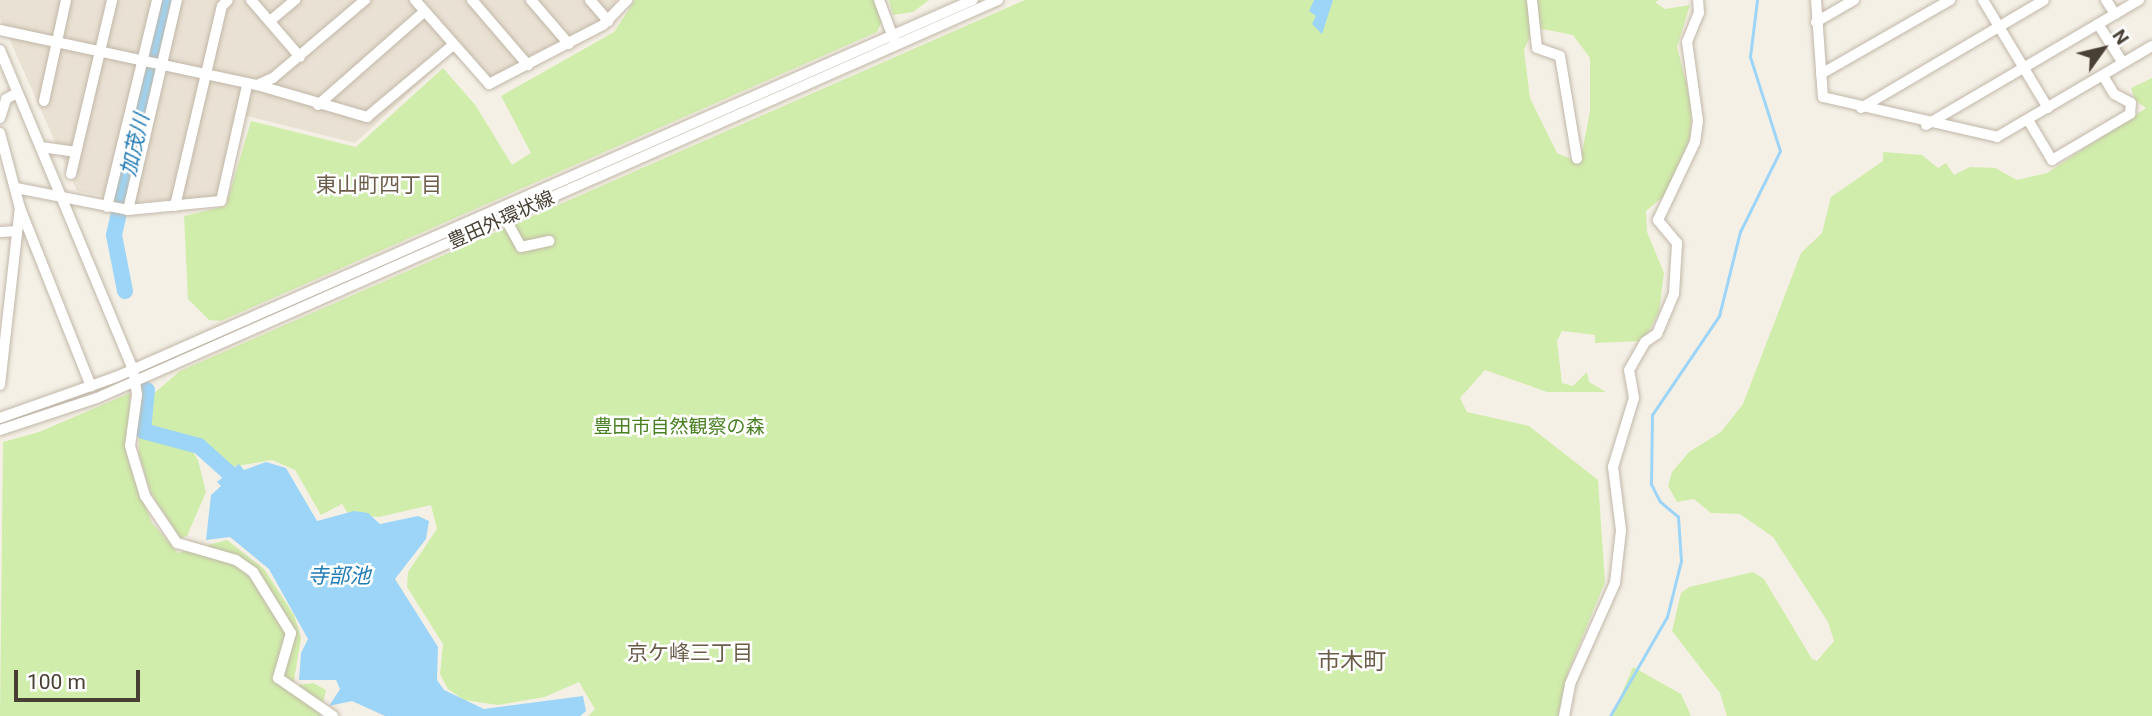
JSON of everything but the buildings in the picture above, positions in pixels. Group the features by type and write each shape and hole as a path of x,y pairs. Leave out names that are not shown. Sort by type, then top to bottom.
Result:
{"street":[{"path":"44,101 66,0"},
{"path":"71,174 112,0"},
{"path":"128,210 152,64 157,0"},
{"path":"107,207 152,64 177,0"},
{"path":"175,206 222,6 229,0"},
{"path":"251,0 300,57"},
{"path":"270,21 295,0"},
{"path":"16,188 128,210 221,201 252,85 300,57 365,0"},
{"path":"415,0 486,84 569,44 608,21 626,0"},
{"path":"472,0 528,65"},
{"path":"531,0 569,44"},
{"path":"590,0 608,21"},
{"path":"879,0 894,40"},
{"name":"豊田外環状線","path":"0,430 60,413 505,218 894,40 973,0"},
{"name":"豊田外環状線","path":"0,418 133,369 894,40 998,0"},
{"path":"1532,0 1537,47 1560,57 1577,159"},
{"path":"1564,716 1570,684 1615,583 1620,530 1613,467 1634,398 1629,370 1645,342 1657,334 1674,294 1677,243 1658,220 1695,142 1698,121 1687,42 1699,13 1698,0"},
{"path":"1816,0 1823,97 1926,125 1997,137 2152,46"},
{"path":"1816,22 1854,0"},
{"path":"1821,74 1950,0"},
{"path":"1983,0 2048,108"},
{"path":"1861,108 2044,0"},
{"path":"2106,0 2115,14"},
{"path":"1926,125 2139,0"},
{"path":"317,105 425,11"},
{"path":"2098,24 2123,63"},
{"path":"0,30 57,40 252,85 317,105 370,117 453,45"},
{"path":"0,50 133,369 136,381 130,446 134,472 165,530 190,549 210,553 253,572 291,634 278,678 333,716"},
{"path":"2028,120 2052,160 2130,114 2131,103 2114,94 2103,76"},
{"path":"0,118 6,99 17,93"},
{"path":"0,133 20,208 91,386"},
{"path":"41,147 75,152"},
{"path":"0,385 20,208"},
{"path":"505,218 521,247 549,241"},
{"path":"0,232 17,231"}],"shaded area":[{"path":"0,0 617,0 602,23 489,79 451,54 355,143 247,116 218,196 137,202 77,191 0,18"}],"green space":[{"path":"635,0 874,0 882,21 877,32 221,321 209,320 188,299 184,216 226,206 251,121 356,147 443,68 476,106 512,165 531,153 501,96 614,32"},
{"path":"889,0 929,0 913,12 893,15"},
{"name":"豊田市自然観察の森","path":"1025,0 1529,0 1530,36 1524,50 1530,98 1557,153 1580,163 1590,111 1590,58 1573,35 1537,28 1536,0 1659,0 1655,2 1665,9 1690,5 1677,47 1692,106 1690,137 1671,190 1646,211 1647,232 1664,273 1659,312 1649,331 1641,341 1595,343 1595,335 1562,331 1557,341 1562,383 1573,386 1587,372 1589,382 1606,392 1547,392 1485,370 1460,398 1467,412 1529,426 1598,480 1605,582 1568,672 1558,716 588,716 595,709 579,682 545,697 498,705 464,700 448,689 440,674 443,644 407,587 408,572 437,529 431,505 379,517 349,515 342,504 321,515 295,470 272,460 227,468 198,442 147,429 152,395 180,371"},
{"path":"2152,78 2152,716 1727,716 1720,693 1672,631 1681,593 1689,587 1753,572 1764,579 1812,659 1817,661 1834,641 1828,622 1773,537 1740,514 1711,513 1694,499 1677,502 1668,486 1672,472 1689,452 1721,432 1743,404 1801,253 1822,233 1831,197 1883,161 1883,152 1922,155 1938,168 1946,163 1954,175 1970,167 1995,168 2017,180 2047,173 2146,108 2135,100 2131,88"},
{"path":"130,393 128,460 152,523 178,553 227,540 264,569 294,615 301,638 293,686 313,683 326,690 320,716 0,716 3,442 39,432"},
{"path":"139,434 189,446 198,460 206,492 187,536 180,538 151,493 139,455"},
{"path":"1633,667 1681,694 1691,716 1612,716"}],"water":[{"path":"1314,0 1333,0 1322,34 1312,24 1316,16 1309,11"},
{"name":"寺部池","path":"266,462 286,468 317,521 354,511 368,513 380,524 418,516 429,521 426,539 395,579 438,647 437,680 444,690 484,709 583,696 586,711 580,716 385,716 352,701 329,706 340,689 336,680 299,680 301,653 308,639 269,569 230,537 206,540 211,495 221,486 217,482 239,464 244,470"}],"waterway":[{"name":"加茂川","path":"125,291 114,235 167,0"},
{"path":"1610,716 1667,617 1681,561 1678,517 1660,502 1651,484 1652,415 1719,316 1740,232 1780,151 1750,57 1757,0"},
{"name":"加茂川","path":"147,390 143,431 199,446 229,473"}],"district":[{"name":"東山町四丁目","path":"379,185"},
{"name":"京ケ峰三丁目","path":"690,653"},
{"name":"市木町","path":"1352,662"}]}
